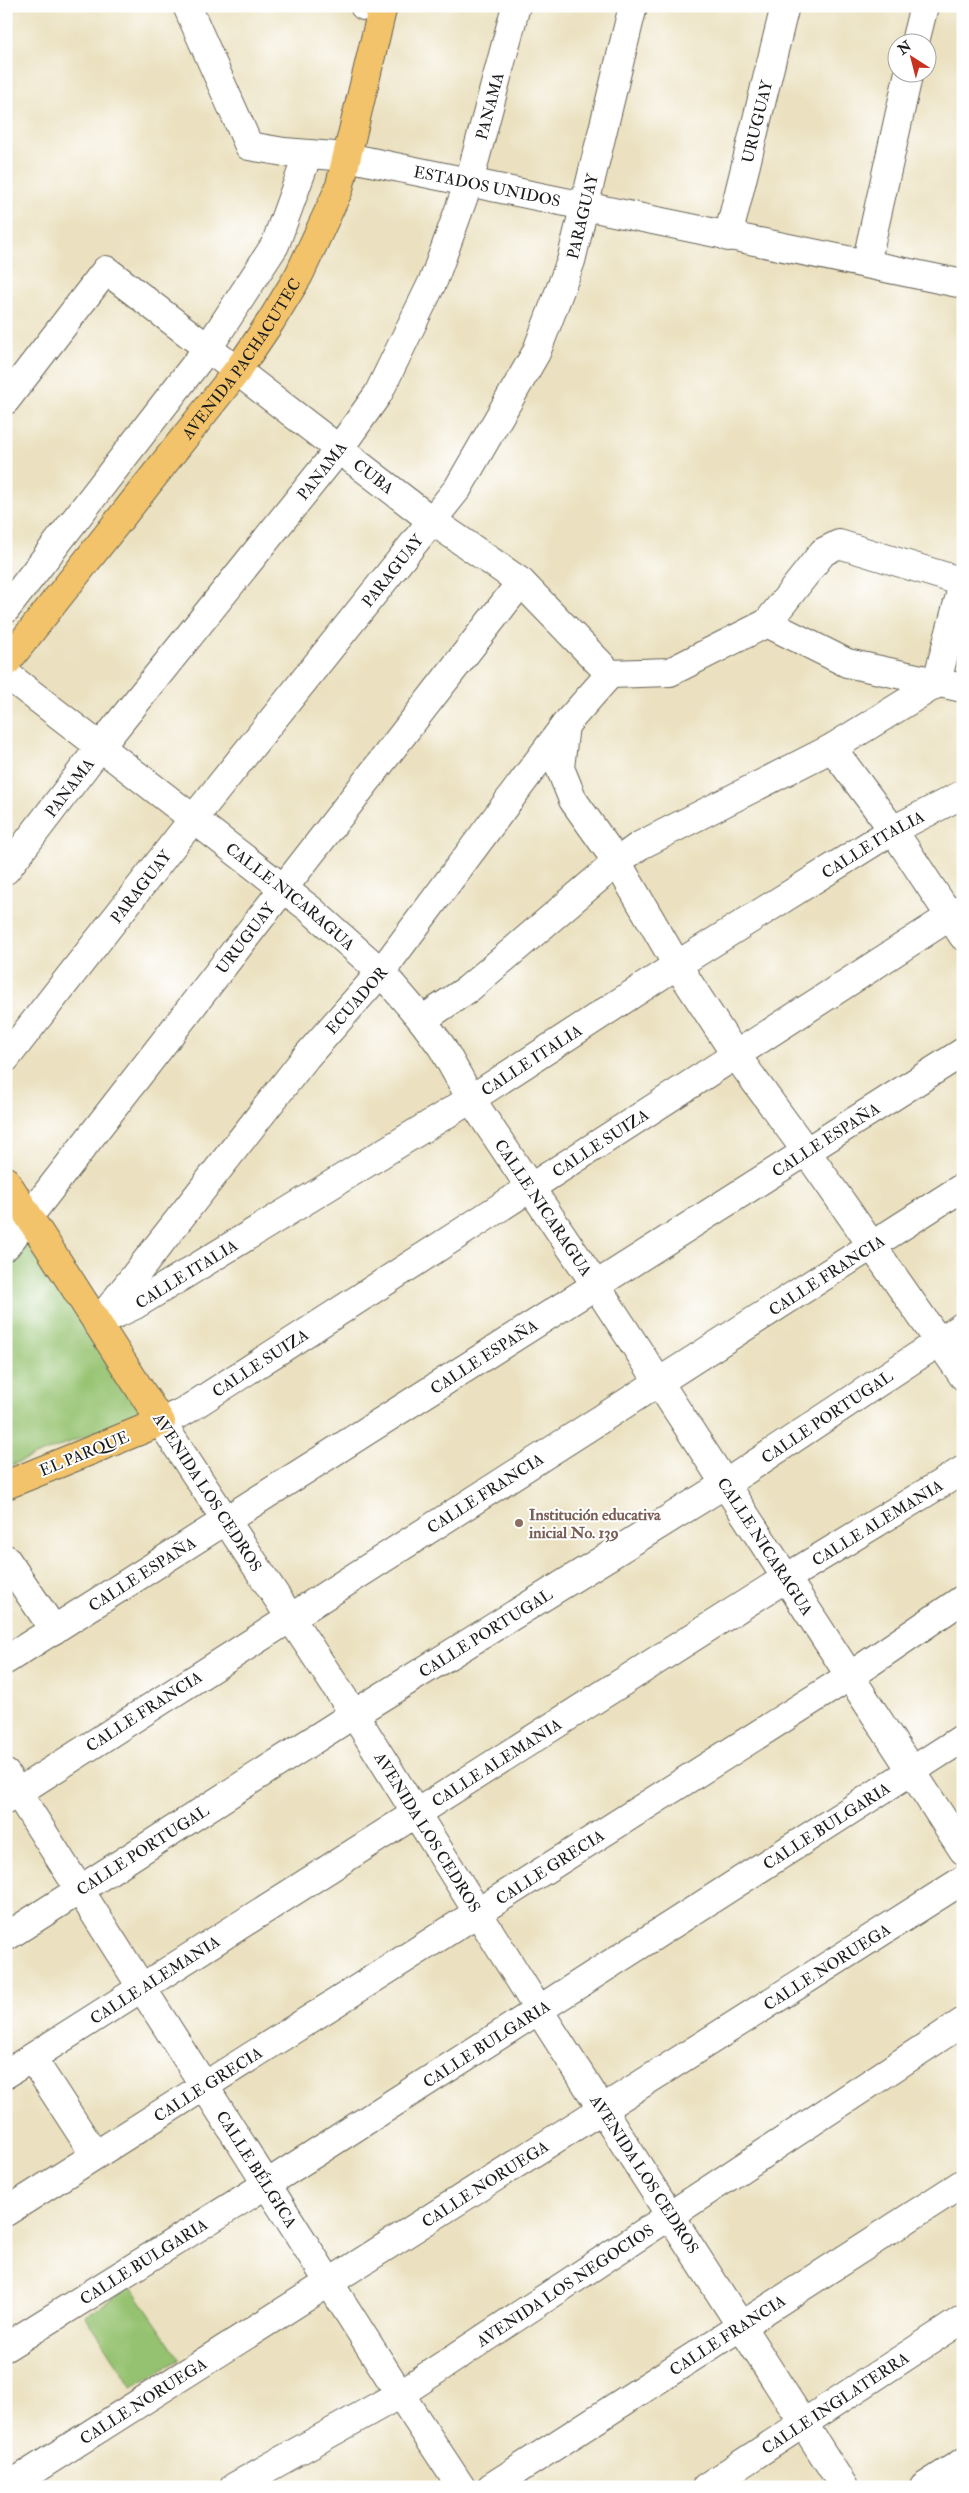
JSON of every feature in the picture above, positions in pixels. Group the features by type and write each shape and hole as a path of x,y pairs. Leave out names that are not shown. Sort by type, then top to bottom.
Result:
{"main road":[{"name":"AVENIDA PACHACUTEC","path":"6,663 238,371 299,275 339,189 348,157 376,8"},
{"name":"AVENIDA LOS CEDROS","path":"6,1181 161,1422"},
{"name":"EL PARQUE","path":"6,1485 161,1422"}],"street":[{"name":"ESTADOS UNIDOS","path":"187,6 249,146 348,157 963,284"},
{"name":"PANAMA","path":"6,870 100,746 339,449 378,394 434,279 469,182 516,6"},
{"name":"PARAGUAY","path":"6,1058 194,818 458,488 536,353 571,261 632,6"},
{"name":"URUGUAY","path":"728,236 785,6"},
{"path":"918,32 924,6"},
{"path":"866,264 907,82"},
{"name":"AVENIDA PACHACUTEC","path":"6,609 208,348 275,245 308,154"},
{"name":"CUBA","path":"6,400 106,270 431,520 521,582 610,674"},
{"path":"422,1020 468,989 617,862 639,846 832,748 936,684 963,583 839,544 823,552 767,623 670,672 610,674"},
{"name":"URUGUAY","path":"6,1246 521,582"},
{"path":"767,623 847,662 936,684 963,688"},
{"name":"CALLE NICARAGUA","path":"6,674 310,909 381,972 422,1020 442,1046 472,1099 595,1284 963,1850"},
{"name":"ECUADOR","path":"97,1323 306,1057 381,972 565,725 610,674"},
{"path":"565,725 560,768 573,800 617,862 677,965 735,1054 806,1151 963,1376"},
{"path":"832,748 958,920"},
{"name":"CALLE ITALIA","path":"97,1323 135,1305 472,1099 677,965 893,830 963,794"},
{"name":"CALLE SUIZA","path":"161,1422 185,1411 735,1054 958,920"},
{"name":"CALLE ESPAÑA","path":"6,1660 595,1284 963,1052"},
{"name":"CALLE FRANCIA","path":"10,1788 290,1616 660,1384 963,1187"},
{"name":"CALLE PORTUGAL","path":"6,1937 354,1714 725,1484 963,1326"},
{"name":"AVENIDA LOS CEDROS","path":"161,1422 354,1714 538,2009 604,2109 844,2487"},
{"name":"CALLE ALEMANIA","path":"6,2074 786,1578 963,1470"},
{"path":"6,1559 54,1630"},
{"name":"CALLE GRECIA","path":"6,2212 204,2084 478,1913 850,1676 963,1599"},
{"name":"CALLE BULGARIA","path":"6,2347 267,2184 963,1738"},
{"name":"CALLE BÉLGICA","path":"10,1788 81,1890 329,2283 461,2487"},
{"name":"CALLE NORUEGA","path":"7,2487 963,1880"},
{"name":"AVENIDA LOS NEGOCIOS","path":"234,2487 400,2394 963,2022"},
{"path":"32,2058 95,2155"},
{"name":"CALLE FRANCIA","path":"491,2487 743,2327 963,2183"},
{"name":"CALLE INGLATERRA","path":"706,2487 963,2319"},
{"path":"924,2487 963,2462"}],"green space":[{"path":"28,1231 143,1414 6,1467 6,1259"},
{"path":"131,2287 180,2359 132,2388 85,2316"}],"place":[{"name":"Institución educativa inicial No. 139","path":"519,1523"}]}
